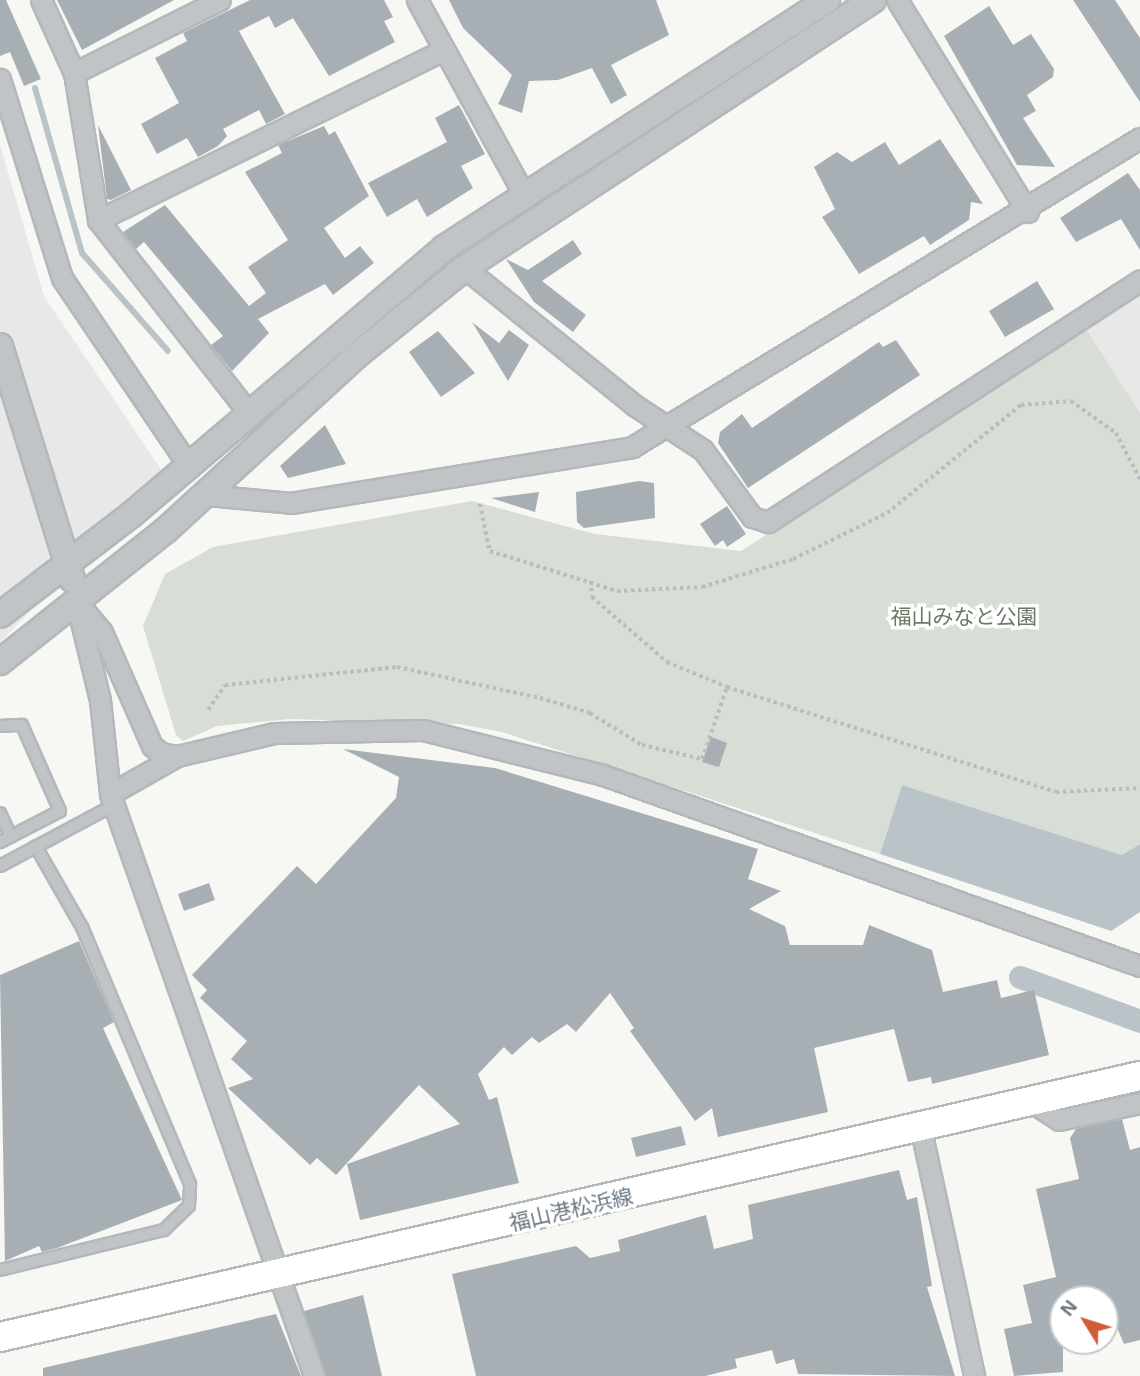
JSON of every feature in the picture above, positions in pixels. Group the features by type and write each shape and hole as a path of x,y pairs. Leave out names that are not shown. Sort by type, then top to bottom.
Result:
{"main road":[{"name":"福山港松浜線","path":"0,1337 921,1130 1140,1076"}],"street":[{"path":"41,0 74,73 98,220 248,412"},
{"path":"74,73 220,0"},
{"path":"417,0 442,51 523,193"},
{"path":"0,615 68,564 188,465 444,248 523,193 827,0"},
{"path":"0,662 207,495 347,363 466,268 873,0"},
{"path":"897,0 1028,212"},
{"path":"98,220 442,51"},
{"path":"0,79 62,278 188,465"},
{"path":"207,495 291,503 632,447 672,428 1028,212 1140,138"},
{"path":"466,268 703,450 752,517 768,522 1140,280"},
{"path":"0,346 68,564 100,700 112,799 276,1277 314,1376"},
{"path":"76,601 102,632 152,746 177,756"},
{"path":"112,799 177,756 274,733 423,730 603,775 1140,965"},
{"path":"1033,1103 1059,1121 1140,1103"},
{"path":"921,1130 974,1376"}],"lane":[{"path":"0,726 22,725 60,811 0,842"},
{"path":"0,866 36,847 112,799"},
{"path":"0,813 11,837"},
{"path":"0,1270 164,1230 189,1206 190,1184 83,929 36,847"}],"path":[{"path":"591,581 592,597 667,662 727,687 1056,792 1140,788"},
{"path":"208,710 225,685 397,667 590,713 642,745 702,760 727,687"}],"shaded area":[{"path":"0,145 44,296 162,471 0,643"},
{"path":"1140,291 1140,413 1085,327"},
{"path":"902,785 1122,855 1140,844 1140,912 1111,931 880,854"}],"green space":[{"name":"福山みなと公園","path":"1085,327 1140,413 1140,844 1122,855 902,785 880,854 502,732 459,724 289,719 217,726 183,741 176,735 143,626 165,574 213,547 472,501 595,534 741,551"}],"building":[{"path":"0,0 6,0 41,79 24,86 10,52 0,56"},
{"path":"57,0 174,0 82,50"},
{"path":"250,0 384,0 393,17 384,21 395,42 329,76 293,18 275,28 269,16 239,31 285,114 266,124 259,110 223,129 227,136 218,146 198,157 187,138 157,154 141,124 179,103 155,58 187,41 183,33"},
{"path":"449,0 656,0 669,35 611,65 627,95 611,104 592,68 558,80 529,81 522,113 498,104 512,75 463,28"},
{"path":"1073,0 1115,0 1140,38 1140,102"},
{"path":"989,6 1013,45 1031,34 1054,69 1053,77 1027,95 1036,111 1023,118 1055,167 1017,165 944,36"},
{"path":"459,105 485,154 461,166 473,188 427,217 417,199 387,217 368,183 447,142 435,118"},
{"path":"98,125 131,190 111,200 107,199"},
{"path":"324,126 329,135 335,131 369,196 324,228 345,258 360,246 374,263 333,295 325,284 258,319 269,333 232,371 211,345 223,336 144,242 136,249 123,232 165,205 249,306 266,293 248,267 288,240 245,172 282,153 278,145"},
{"path":"940,139 983,204 971,202 969,220 930,245 924,236 859,274 822,217 835,209 814,167 837,152 852,162 885,142 899,165"},
{"path":"1128,173 1140,190 1140,250 1121,219 1076,242 1060,218"},
{"path":"573,240 582,254 542,281 586,315 573,332 534,302 506,259 528,270"},
{"path":"1037,281 1054,309 1005,337 989,311"},
{"path":"472,322 499,343 509,330 529,345 508,381"},
{"path":"438,331 475,373 441,397 409,352"},
{"path":"896,340 920,375 748,488 718,443 720,432 742,414 752,428 879,342 883,347"},
{"path":"325,425 346,464 288,478 280,466"},
{"path":"639,481 654,483 655,518 584,528 577,522 576,492"},
{"path":"539,492 535,512 491,498"},
{"path":"727,506 746,534 727,547 723,540 715,546 700,524"},
{"path":"711,737 727,743 719,767 702,762"},
{"path":"343,749 495,768 758,849 748,879 781,891 749,909 785,926 790,945 863,945 869,925 932,950 943,992 997,980 1001,998 1034,990 1049,1055 932,1084 931,1077 908,1082 894,1029 814,1048 828,1112 718,1137 712,1108 695,1121 630,1031 634,1028 610,993 576,1032 567,1024 539,1043 532,1037 512,1055 504,1047 478,1074 489,1100 497,1097 519,1183 360,1220 347,1164 460,1124 419,1085 336,1175 317,1158 310,1165 228,1088 253,1079 231,1059 247,1041 200,998 207,990 192,975 297,866 316,884 396,798 399,777"},
{"path":"209,883 215,900 184,911 178,894"},
{"path":"79,941 114,1022 103,1028 182,1200 57,1248 42,1252 39,1246 5,1261 0,975"},
{"path":"1122,1119 1130,1150 1140,1147 1140,1340 1124,1344 1119,1332 1119,1285 1049,1285 1049,1355 1063,1355 1063,1372 1014,1376 1004,1329 1032,1323 1023,1285 1056,1277 1036,1189 1079,1179 1070,1138 1076,1129"},
{"path":"681,1126 686,1145 636,1157 631,1138"},
{"path":"899,1170 907,1200 917,1197 932,1286 927,1287 955,1376 798,1374 794,1359 776,1364 772,1350 735,1359 737,1368 705,1376 476,1376 452,1274 576,1246 590,1258 620,1251 618,1240 706,1215 714,1249 753,1239 748,1205"},
{"path":"363,1295 382,1376 326,1376 304,1311"},
{"path":"276,1314 301,1376 43,1376 43,1368"}],"waterway":[{"path":"35,88 82,253 168,351"},
{"path":"1020,977 1140,1021"}]}
